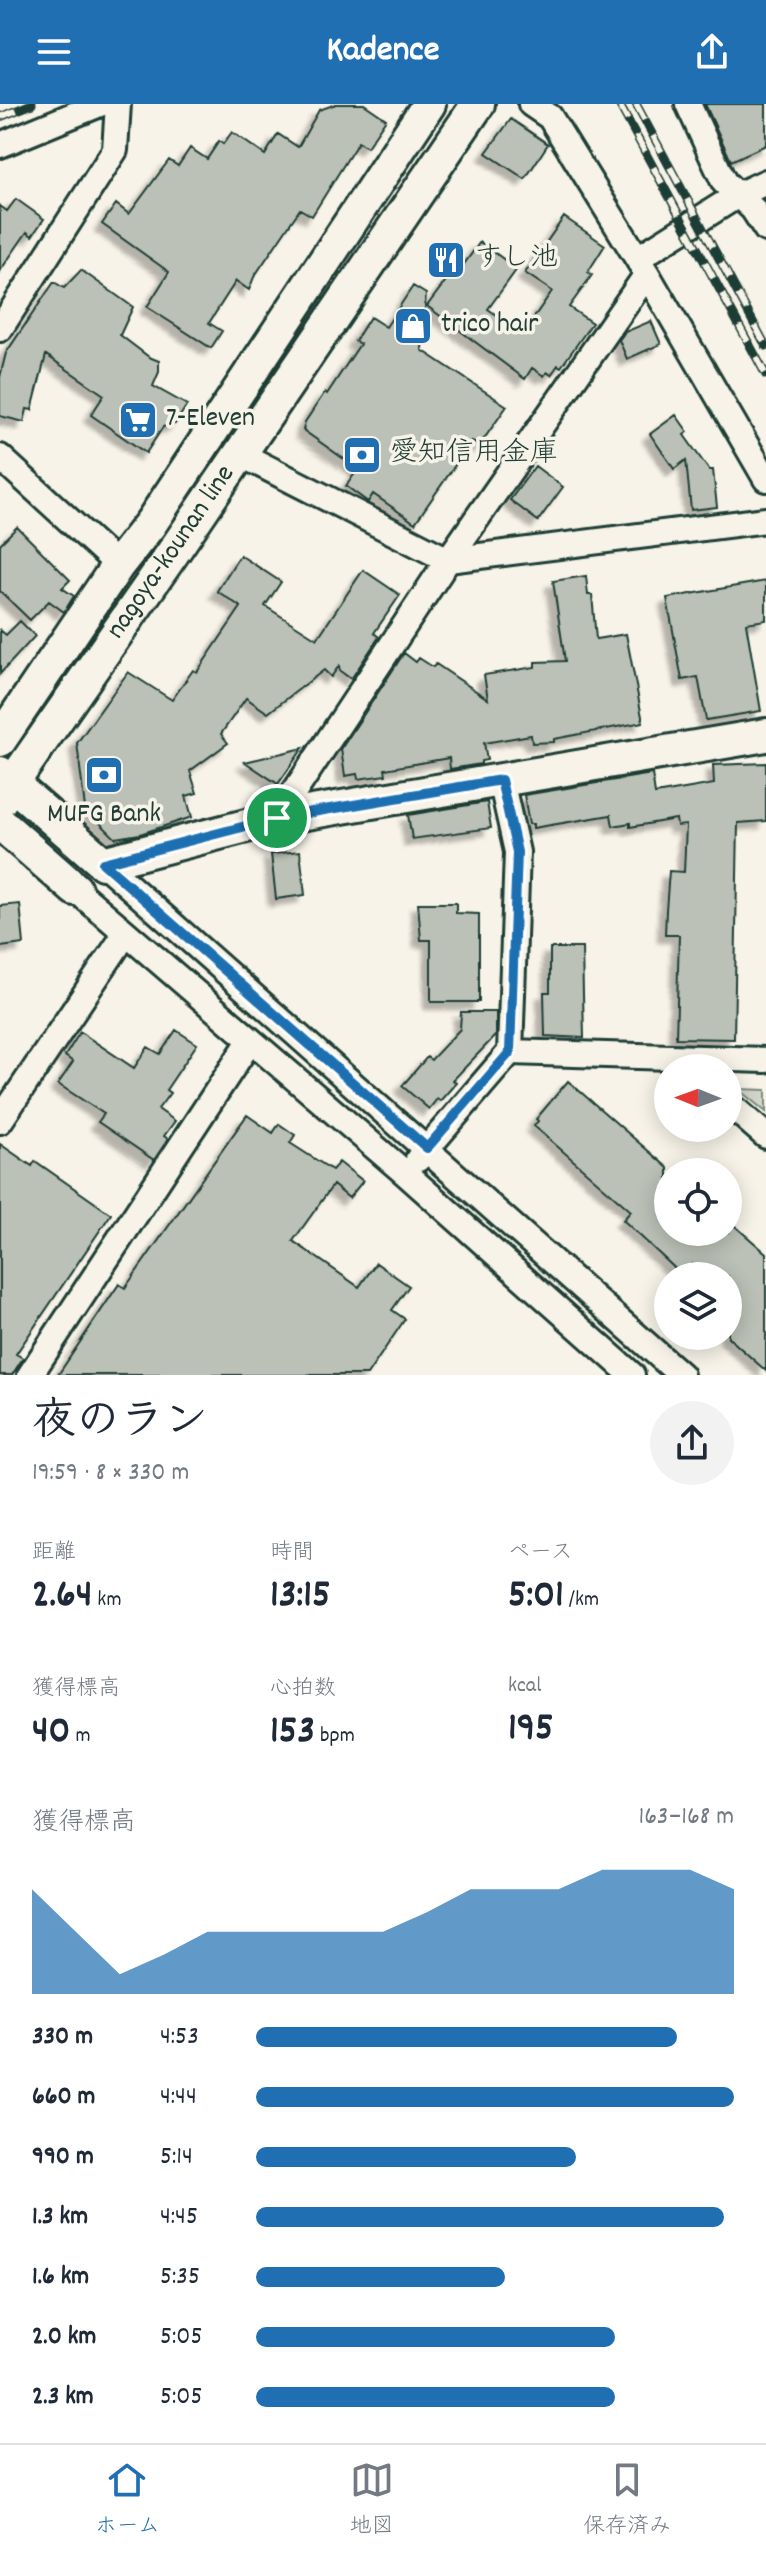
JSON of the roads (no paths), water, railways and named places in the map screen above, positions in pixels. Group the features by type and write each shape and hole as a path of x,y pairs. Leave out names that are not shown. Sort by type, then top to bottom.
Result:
{"main road":[{"name":"nagoya-kounan line","path":"0,740 118,565 151,523 429,104"},
{"name":"nagoya-kounan line","path":"4,786 240,454 478,104"},
{"path":"4,786 103,863 277,818 766,735"},
{"path":"0,823 75,889"}],"street":[{"path":"0,145 100,104"},
{"path":"0,329 115,150 118,104"},
{"path":"531,104 550,117 642,266 766,479"},
{"path":"688,104 724,182 753,209 766,229"},
{"path":"277,818 642,266 738,195 766,182"},
{"path":"240,454 448,560 766,520"},
{"path":"0,457 118,565"},
{"path":"405,1173 510,1052 517,852 501,780"},
{"path":"103,863 681,1375"},
{"path":"75,889 405,1173 632,1375"},
{"path":"0,1121 126,933"},
{"path":"30,1375 250,1041"},
{"path":"510,1052 654,1061"},
{"path":"742,1061 766,1060"},
{"path":"742,1115 766,1136"}],"railway":[{"path":"0,117 32,104"},
{"path":"619,104 766,375"},
{"path":"636,104 766,346"}],"place":[{"name":"すし池","path":"446,260"},
{"name":"trico hair","path":"413,326"},
{"name":"7-Eleven","path":"138,420"},
{"name":"愛知信用金庫","path":"362,455"},
{"name":"MUFG Bank","path":"104,775"}]}
